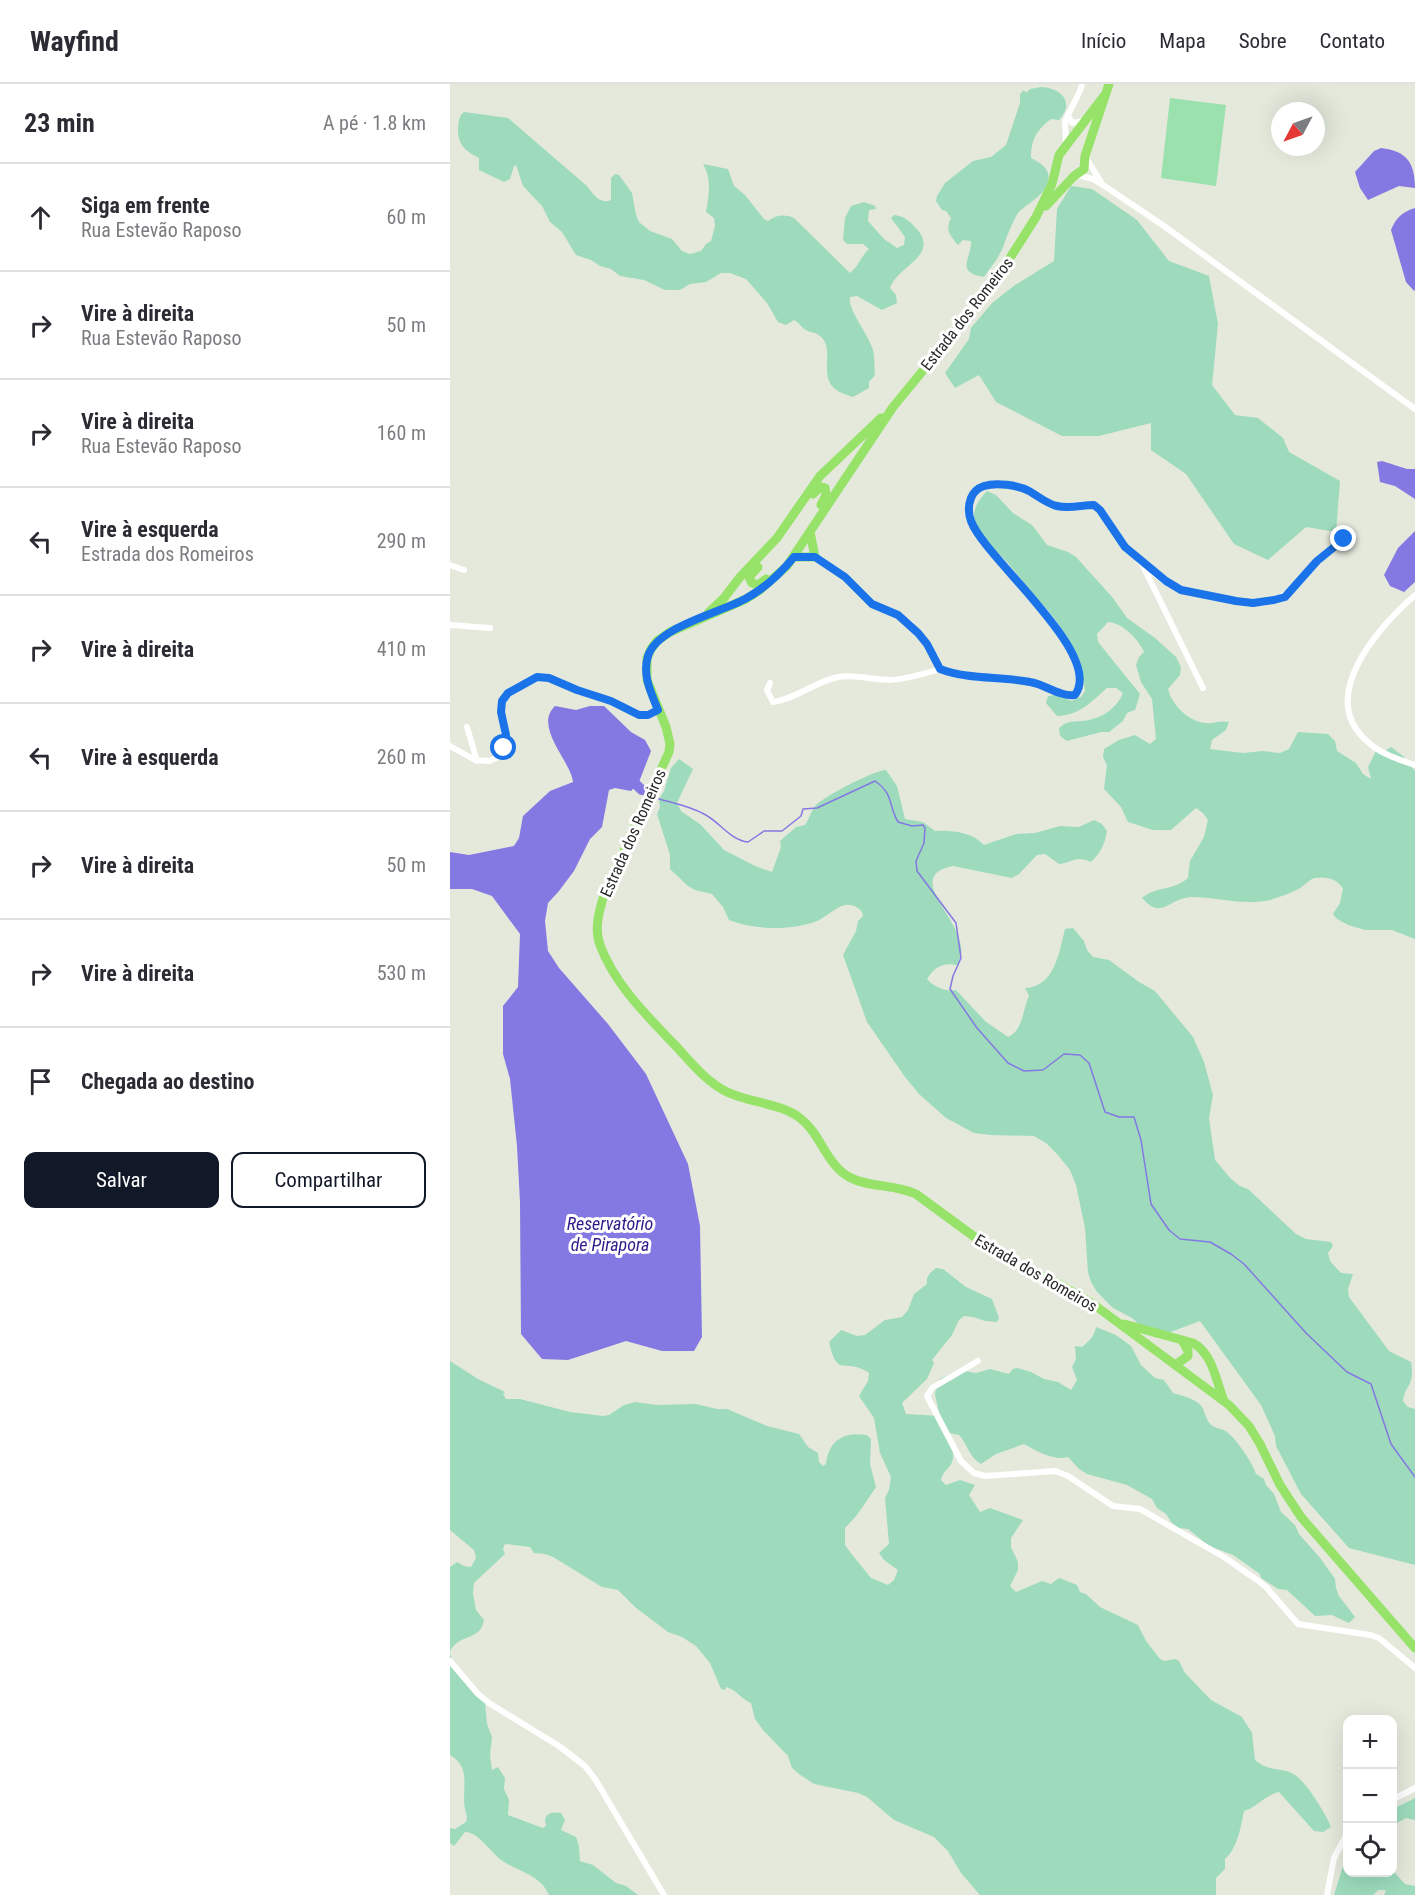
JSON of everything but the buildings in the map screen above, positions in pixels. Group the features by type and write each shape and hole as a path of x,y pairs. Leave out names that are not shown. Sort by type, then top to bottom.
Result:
{"main road":[{"name":"Estrada dos Romeiros","path":"1109,84 1084,156 1086,165 1056,193 1036,217 997,277 893,408 794,557 778,576 746,599 670,632 657,641 647,658 646,671 647,680 669,736 669,752 604,895 598,923 600,944 627,992 712,1082 746,1100 794,1113 811,1127 833,1162 846,1175 867,1183 906,1189 915,1194 1006,1260 1071,1291 1119,1323 1224,1401 1240,1416 1260,1444 1284,1493 1301,1517 1415,1648"},
{"name":"Estrada dos Romeiros","path":"1036,217 1052,184 1059,155 1104,96"},
{"path":"1065,150 1076,149 1084,156"},
{"path":"1058,163 1061,171 1076,176"},
{"name":"Estrada dos Romeiros","path":"699,620 724,598 740,577 777,538 808,491 831,464 893,408"},
{"path":"798,508 807,502 817,488 822,487 827,493 819,509 819,519"},
{"path":"794,557 815,557 810,532"},
{"path":"761,556 760,565 749,577 752,583 758,585 768,577 778,576"},
{"path":"1119,1323 1193,1343 1210,1360 1224,1401"},
{"path":"1175,1365 1188,1356 1188,1350 1182,1340"}],"street":[{"path":"1065,150 1065,124 1082,84"},
{"path":"1068,114 1070,122 1074,124 1086,121"},
{"path":"1084,156 1103,185"},
{"path":"1076,176 1093,179 1164,226 1415,410"},
{"path":"770,683 767,690 773,702 783,700 821,681 839,677 864,676 890,680 940,669 962,676 1028,681 1072,696 1077,693 1080,687 1080,677 1074,658 1048,615 1000,562 971,523 968,514 971,497 984,486 1026,489 1053,506 1094,505 1100,510 1125,547 1166,581 1181,590 1253,603 1285,597 1329,550 1344,539 1354,536"},
{"path":"815,557 845,577 872,604 898,615 911,625 927,644 940,669"},
{"path":"1142,562 1203,688"},
{"path":"450,565 464,570"},
{"path":"1415,595 1384,623 1365,651 1353,676 1348,698 1351,719 1362,737 1379,750 1415,765"},
{"path":"450,625 490,628"},
{"path":"450,746 466,757 477,761 489,761 500,754 506,743 501,712 502,701 508,693 537,677 549,678 611,701 639,715 648,715 658,710"},
{"path":"467,727 477,761"},
{"path":"978,1361 932,1388 927,1396 961,1461 974,1473 985,1476 1044,1470 1068,1476 1113,1506 1140,1509 1224,1557 1266,1587 1298,1624 1371,1635 1392,1648 1415,1668"},
{"path":"450,1661 467,1684 489,1703 559,1746 585,1766 664,1895"},
{"path":"1397,1797 1415,1788"},
{"path":"1327,1895 1334,1858 1343,1840"}],"green space":[{"path":"1041,87 1060,93 1066,102 1064,114 1059,120 1051,119 1046,123 1036,135 1032,145 1031,158 1047,170 1048,182 1040,195 1017,214 1000,253 984,277 975,275 967,268 971,241 963,240 958,245 948,229 951,218 936,201 937,196 945,183 973,161 991,157 1006,145 1020,103 1020,94 1024,90 1026,93 1030,89"},
{"path":"1170,98 1226,105 1216,186 1161,178"},
{"path":"464,112 508,118 587,186 600,200 611,200 611,178 615,174 619,175 632,193 639,222 650,231 672,239 682,251 690,254 701,251 711,241 715,226 714,218 706,212 709,181 703,164 728,169 734,186 745,195 764,219 768,221 778,216 794,218 850,273 869,249 863,244 847,244 843,240 845,218 851,206 864,202 875,206 876,209 869,210 868,221 884,239 897,248 904,245 905,237 891,218 894,215 907,220 922,236 924,245 916,259 901,273 890,288 896,295 897,303 882,310 857,296 850,297 855,315 873,350 875,375 869,382 869,388 853,397 835,389 828,376 826,345 823,339 794,320 786,325 778,322 767,303 746,279 730,273 721,273 706,282 690,284 680,290 665,290 644,280 620,276 611,269 576,255 562,232 550,222 542,206 523,186 516,165 510,179 504,182 479,170 479,158 467,150 459,140 459,122"},
{"path":"1071,186 1092,189 1137,220 1169,261 1209,276 1218,324 1212,385 1235,415 1258,418 1283,438 1289,452 1340,481 1336,532 1306,527 1268,560 1234,544 1186,474 1151,450 1151,423 1099,436 1062,436 996,402 979,375 955,388 945,373 969,339 971,328 992,303 1015,285 1054,261 1057,209"},
{"path":"987,491 996,495 1013,513 1032,525 1047,545 1076,557 1113,598 1127,618 1176,657 1181,667 1180,675 1168,689 1177,706 1187,716 1199,722 1229,722 1226,730 1212,740 1210,749 1243,753 1262,751 1280,753 1289,749 1298,732 1328,734 1335,741 1337,751 1356,763 1363,774 1371,779 1368,767 1376,751 1385,751 1391,747 1403,756 1415,771 1415,939 1392,930 1365,930 1337,919 1333,914 1340,903 1343,889 1338,883 1327,878 1313,879 1293,892 1260,902 1191,897 1155,908 1142,898 1188,878 1190,861 1204,837 1208,820 1196,808 1171,830 1153,830 1128,822 1121,807 1104,789 1107,765 1103,757 1104,749 1119,740 1135,735 1150,744 1156,739 1152,699 1141,682 1136,665 1144,652 1134,637 1119,625 1108,622 1097,634 1098,642 1140,694 1135,710 1127,713 1123,721 1109,732 1067,741 1060,736 1059,728 1069,722 1088,720 1106,713 1123,693 1116,688 1107,688 1085,707 1065,715 1057,716 1046,703 1048,696 1057,695 1072,701 1081,697 1085,691 1081,671 1068,638 1007,562 977,530 974,520 975,511 978,502"},
{"path":"679,759 693,769 677,803 681,811 701,825 724,850 772,872 781,847 780,841 796,827 805,825 817,804 850,784 886,770 897,786 905,819 923,822 935,831 954,832 974,837 984,845 1016,834 1035,833 1060,826 1079,827 1094,820 1102,824 1107,831 1105,840 1091,862 1078,859 1059,864 1045,854 1037,855 1012,878 953,866 938,872 933,881 935,893 958,936 961,951 957,965 939,966 927,979 940,988 956,990 985,1021 1008,1037 1017,1029 1022,1019 1029,996 1025,988 1043,982 1049,975 1058,958 1065,929 1073,928 1093,957 1109,960 1155,991 1193,1037 1204,1062 1213,1095 1209,1118 1215,1160 1231,1179 1248,1189 1296,1234 1306,1239 1331,1242 1333,1246 1328,1253 1330,1261 1341,1273 1353,1274 1348,1289 1349,1297 1389,1351 1411,1362 1412,1376 1403,1401 1408,1407 1415,1409 1415,1565 1349,1548 1301,1494 1276,1446 1275,1436 1261,1405 1200,1321 1168,1333 1147,1332 1132,1318 1113,1308 1097,1292 1088,1272 1085,1228 1076,1185 1070,1170 1046,1143 1034,1136 974,1133 946,1118 919,1094 867,1022 843,955 856,931 858,921 863,916 859,909 845,905 817,921 785,928 750,926 729,920 723,907 712,894 688,886 670,869 670,855 657,814 660,807 659,799 671,768"},
{"path":"936,1268 943,1269 966,1287 992,1299 999,1318 997,1322 964,1316 959,1320 952,1335 932,1360 934,1363 927,1379 902,1403 906,1414 940,1416 935,1395 936,1386 940,1379 956,1371 976,1373 990,1369 1009,1374 1017,1368 1058,1382 1071,1390 1077,1380 1072,1367 1076,1359 1075,1346 1082,1347 1087,1343 1096,1327 1116,1335 1131,1346 1141,1365 1155,1378 1164,1380 1173,1393 1196,1401 1202,1407 1210,1424 1225,1431 1235,1440 1256,1474 1264,1479 1274,1494 1281,1512 1295,1525 1299,1534 1335,1579 1339,1596 1355,1617 1349,1623 1332,1615 1315,1616 1287,1590 1278,1589 1233,1555 1209,1546 1188,1529 1179,1528 1172,1523 1166,1514 1157,1508 1152,1499 1127,1485 1087,1474 1068,1457 1057,1458 1024,1444 996,1454 981,1464 974,1458 959,1435 949,1433 953,1458 941,1480 946,1485 960,1480 975,1485 969,1495 980,1512 990,1508 1023,1520 1011,1538 1011,1547 1018,1562 1018,1570 1010,1586 1016,1592 1042,1581 1051,1584 1059,1578 1077,1585 1080,1592 1086,1594 1100,1607 1138,1625 1146,1641 1160,1659 1179,1661 1185,1673 1211,1700 1242,1717 1252,1733 1255,1760 1266,1767 1295,1775 1325,1815 1331,1827 1323,1832 1314,1831 1279,1792 1244,1811 1235,1844 1225,1859 1225,1869 1216,1878 1216,1895 980,1895 961,1873 948,1851 934,1837 894,1820 867,1797 814,1784 792,1768 788,1756 755,1719 751,1703 730,1688 721,1689 710,1663 696,1646 668,1632 635,1607 618,1590 602,1587 553,1557 534,1553 530,1547 505,1544 503,1549 505,1554 474,1583 476,1610 484,1620 482,1627 475,1634 454,1645 450,1651 450,1567 457,1562 471,1567 476,1558 474,1550 450,1530 450,1361 478,1379 505,1392 503,1394 506,1399 520,1399 570,1412 603,1416 635,1402 657,1405 696,1404 727,1409 767,1426 799,1434 808,1447 818,1453 819,1462 823,1466 826,1464 831,1448 839,1439 859,1434 867,1435 871,1439 870,1464 876,1487 845,1528 845,1545 871,1578 888,1585 894,1580 898,1570 884,1560 879,1553 889,1544 885,1498 891,1477 880,1453 874,1418 859,1396 868,1381 869,1373 861,1368 839,1364 832,1354 829,1342 841,1330 857,1336 865,1335 885,1320 902,1317 908,1310 914,1294 927,1284 929,1275"},
{"path":"450,1653 452,1660 485,1703 487,1724 492,1737 490,1755 492,1770 498,1767 505,1778 504,1789 509,1800 508,1815 543,1828 546,1826 545,1819 548,1815 561,1813 565,1820 561,1830 576,1837 580,1861 593,1865 616,1883 626,1886 638,1895 549,1895 540,1882 501,1860 474,1835 465,1832 454,1846 450,1843 450,1828 455,1829 466,1822 467,1816 462,1767 450,1755"},
{"path":"1415,1798 1415,1820 1406,1818 1397,1823 1397,1807"},
{"path":"1343,1866 1343,1877 1397,1875 1405,1884 1415,1886 1415,1895 1384,1895 1386,1890 1378,1890 1373,1895 1334,1895"}],"water":[{"path":"1381,148 1397,152 1408,160 1415,179 1415,188 1399,186 1368,200 1360,188 1355,172 1374,151"},
{"path":"1415,208 1414,291 1406,282 1391,230 1400,216"},
{"path":"1382,461 1407,469 1415,469 1415,499 1395,486 1380,482 1377,462"},
{"path":"1415,531 1415,582 1404,592 1390,586 1384,575 1398,548"},
{"name":"Reservatório de Pirapora","path":"555,706 576,710 590,706 604,706 631,732 645,740 651,751 639,782 631,791 615,788 609,790 602,827 590,839 574,871 548,903 545,921 548,951 559,968 608,1024 646,1074 688,1164 700,1226 702,1337 694,1351 662,1351 626,1341 568,1360 542,1359 521,1334 520,1202 517,1146 510,1079 503,1054 503,1006 518,987 520,934 492,896 472,889 450,889 450,852 469,855 514,846 519,838 523,816 550,791 573,782 550,734 549,714"}],"waterway":[{"path":"627,776 642,790"},
{"path":"659,799 699,811 736,838 748,842 764,831 782,831 801,816 803,809 817,808 875,781 881,786 888,795 898,822 912,826 923,825 925,828 924,843 916,861 917,871 956,923 961,958 950,989 977,1028 1008,1063 1024,1071 1043,1070 1064,1054 1080,1055 1089,1063 1105,1112 1119,1117 1134,1117 1141,1140 1151,1204 1169,1230 1180,1239 1210,1242 1231,1254 1244,1264 1306,1333 1347,1372 1371,1384 1391,1444 1415,1477"}],"route":[{"path":"504,748 506,735 501,712 502,701 508,693 537,677 549,678 611,701 639,715 648,715 658,710 646,671 647,658 657,641 670,632 714,614 760,591 778,576 794,557 815,557 845,577 872,604 898,615 911,625 927,644 940,669 962,676 1028,681 1068,695 1075,695 1080,687 1080,677 1074,658 1062,638 1048,615 1000,562 971,523 968,514 971,497 984,486 1026,489 1053,506 1094,505 1100,510 1125,547 1166,581 1181,590 1236,601 1253,603 1285,597 1317,561 1344,539"}]}
